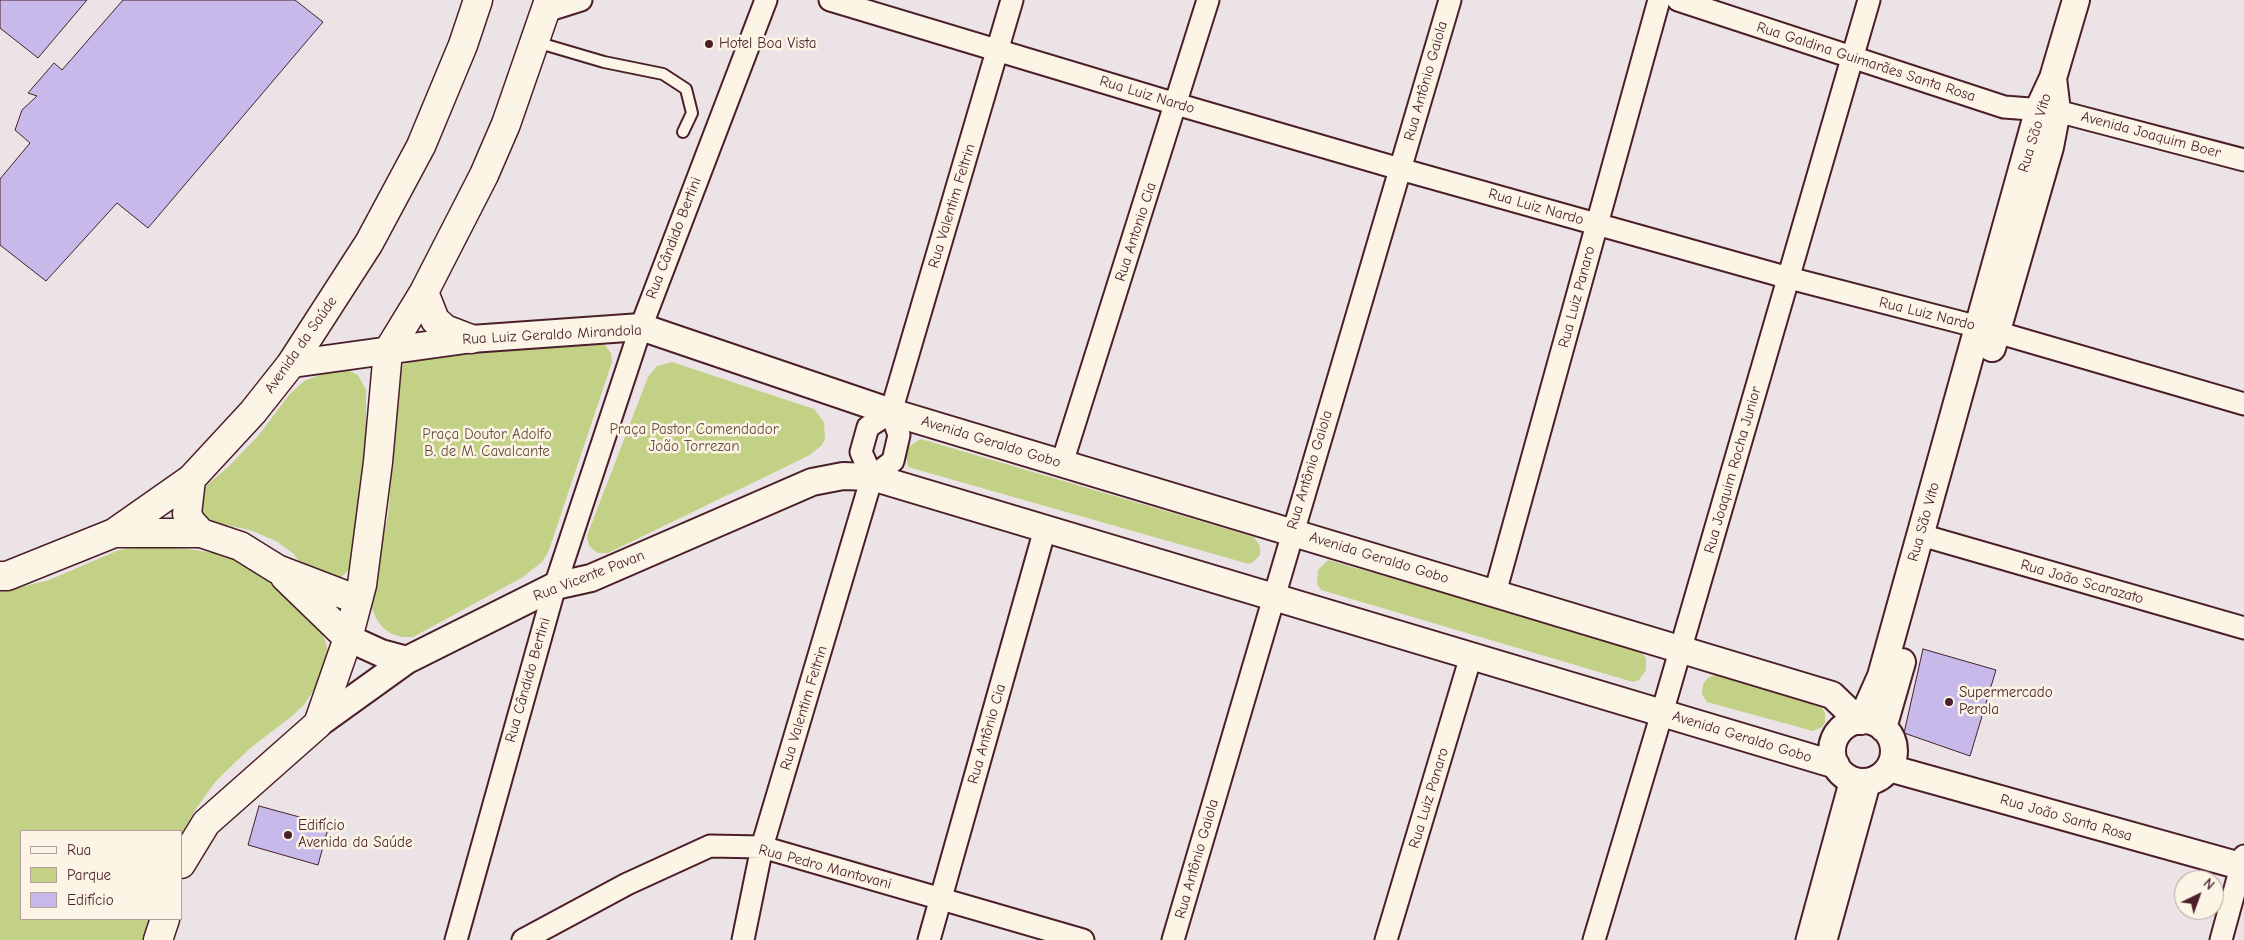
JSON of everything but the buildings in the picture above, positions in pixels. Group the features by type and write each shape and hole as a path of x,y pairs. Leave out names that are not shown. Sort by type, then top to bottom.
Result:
{"main road":[{"name":"Avenida da Saúde","path":"0,576 7,576 114,533 191,479 253,412 291,364 369,243 420,146 464,45 478,0"},
{"path":"182,862 206,823 318,724 348,638 362,585 377,471 388,351 424,292 488,166 506,124 548,6"},
{"path":"424,292 435,320 445,329 471,339"},
{"path":"191,479 187,514 191,522 202,533"},
{"path":"114,533 202,533 240,546 277,569 358,600"},
{"path":"277,569 348,638"},
{"path":"158,940 165,920"}],"street":[{"path":"548,6 581,0"},
{"name":"Rua Cândido Bertini","path":"456,940 555,586 641,327 766,0"},
{"name":"Rua Luiz Nardo","path":"830,0 1400,169 1790,278 1988,330 2244,404"},
{"name":"Rua Valentim Feltrin","path":"891,412 1012,0"},
{"name":"Rua Antonio Cia","path":"1062,463 1208,0"},
{"name":"Rua Antônio Gaiola","path":"1173,940 1450,0"},
{"name":"Rua Luiz Panaro","path":"1495,593 1659,0"},
{"name":"Rua Galdina Guimarães Santa Rosa","path":"1678,0 2004,107 2048,110"},
{"name":"Rua Joaquim Rocha Junior","path":"1594,940 1790,278 1869,0"},
{"name":"Rua São Vito","path":"1868,723 1929,538 1988,330 2050,147 2048,110 2053,78 2076,0"},
{"name":"Avenida Joaquim Boer","path":"2048,110 2244,160"},
{"name":"Rua Luiz Geraldo Mirandola","path":"291,364 471,339 641,327 891,412"},
{"path":"891,412 899,435 892,461 872,477 861,452 868,427 891,412"},
{"name":"Avenida Geraldo Gobo","path":"891,412 1832,695 1868,723"},
{"name":"Rua Vicente Pavan","path":"318,724 407,660 555,586 591,578 812,482 843,476 872,477"},
{"name":"Rua Valentim Feltrin","path":"743,940 762,847 872,477"},
{"name":"Avenida Geraldo Gobo","path":"872,477 1662,713 1868,769"},
{"name":"Rua Antônio Cia","path":"929,940 1045,529"},
{"name":"Rua São Vito","path":"1868,723 1881,676 1929,538"},
{"name":"Rua João Scarazato","path":"1929,538 2244,628"},
{"path":"348,638 381,653 407,660"},
{"name":"Rua Luiz Panaro","path":"1386,940 1471,656"},
{"path":"1832,695 1881,676"},
{"path":"1807,940 1868,769 1891,739 1868,723 1842,729 1836,737 1832,756 1868,769"},
{"path":"1826,940 1868,769"},
{"name":"Rua João Santa Rosa","path":"1868,769 2243,860"},
{"name":"Rua Pedro Mantovani","path":"522,940 627,884 710,846 762,847 1083,940"},
{"path":"2221,940 2243,860"}],"lane":[{"path":"535,42 604,62 663,74 686,89 692,113 683,132"}],"green space":[{"name":"Praça Doutor Adolfo B. de M. Cavalcante","path":"599,338 611,353 612,362 549,550 543,561 523,577 413,637 402,637 392,634 382,627 372,608 371,597 388,515 394,446 390,386 399,367 418,356"},
{"name":"Praça Pastor Comendador João Torrezan","path":"672,362 814,409 824,422 825,439 821,446 808,456 608,553 598,553 590,547 587,538 588,533 648,377 657,366"},
{"path":"343,368 358,375 366,390 366,471 353,566 340,578 331,581 306,572 294,554 276,541 250,530 203,520 194,501 199,492 228,467 258,436 289,395 304,381 335,369"},
{"path":"921,439 1254,537 1260,546 1260,555 1249,564 908,467 907,450"},
{"path":"154,544 235,556 275,581 319,629 325,640 328,652 327,664 323,675 304,705 249,749 216,781 182,832 182,830 20,830 20,920 150,920 145,940 0,940 0,592 49,580 119,550"},
{"path":"1328,560 1638,649 1646,658 1646,670 1639,680 1633,682 1321,590 1317,584 1318,570"},
{"path":"1719,674 1820,705 1825,713 1825,723 1822,727 1813,731 1707,702 1702,694 1703,684 1709,677"}],"place":[{"name":"Hotel Boa Vista","path":"709,44"},
{"name":"Supermercado Perola","path":"1949,702"},
{"name":"Edifício Avenida da Saúde","path":"288,835"}]}
